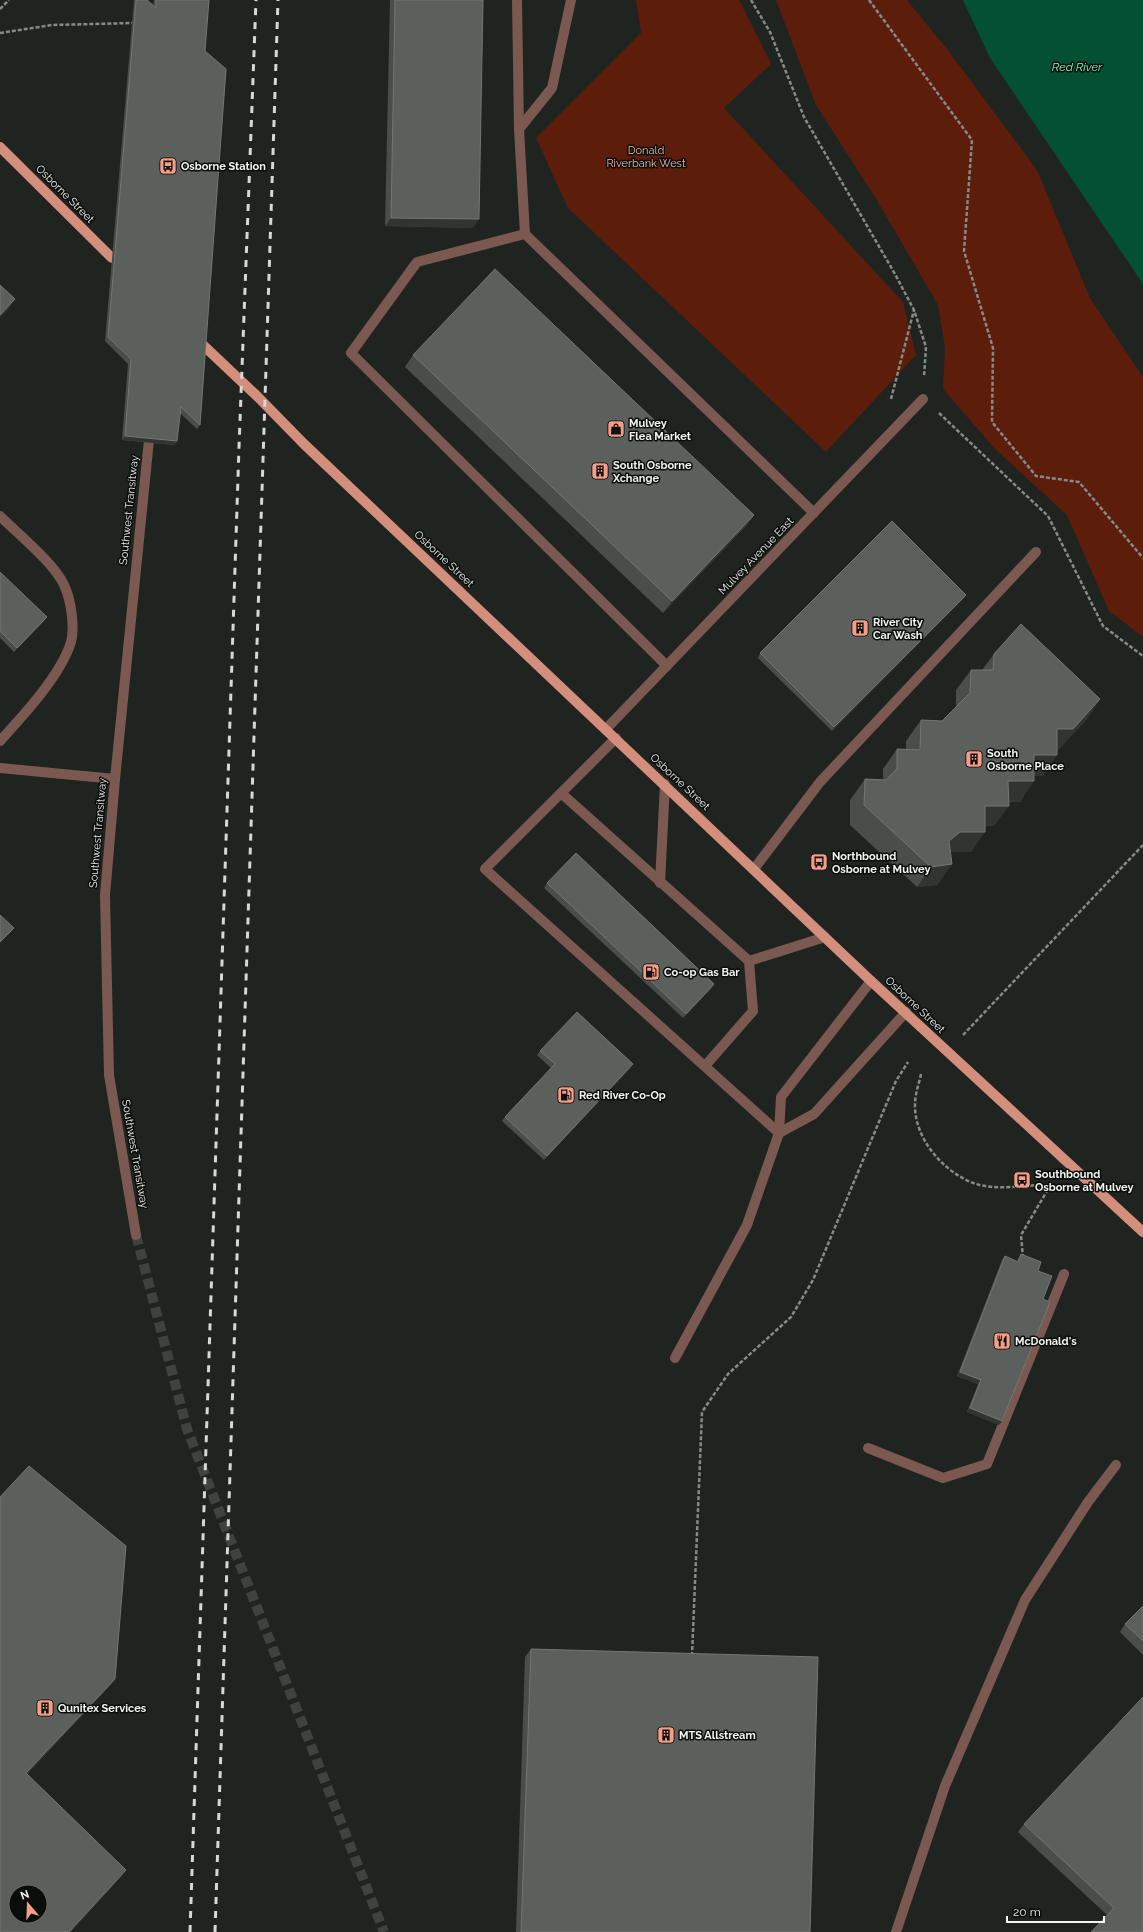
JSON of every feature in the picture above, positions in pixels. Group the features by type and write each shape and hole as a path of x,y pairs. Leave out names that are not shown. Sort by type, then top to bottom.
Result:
{"main road":[{"name":"Osborne Street","path":"0,147 112,258"},
{"name":"Osborne Street","path":"203,345 257,396 310,450 665,784 871,981 1143,1232"}],"street":[{"path":"517,0 519,129 525,234 814,513"},
{"path":"519,129 552,88 571,0"},
{"path":"525,234 417,262 351,353 667,666"},
{"name":"Mulvey Avenue East","path":"606,729 923,399"},
{"name":"Southwest Transitway","path":"136,1235 109,1075 105,895 114,779 150,420"},
{"path":"0,516 51,567 64,585 72,612 71,641 61,665 19,721 0,741"},
{"path":"754,869 820,782 1036,552"},
{"path":"616,738 485,869 779,1133"},
{"path":"0,768 114,779"},
{"path":"660,882 665,784"},
{"path":"561,793 749,961 753,1011 705,1066"},
{"path":"749,961 825,937"},
{"path":"675,1358 747,1225 779,1133 781,1097 871,981"},
{"path":"779,1133 814,1114 906,1012"},
{"path":"868,1448 943,1478 986,1464 1064,1274"},
{"path":"896,1932 945,1786 1024,1600 1088,1502 1116,1465"}],"path":[{"path":"0,9 9,0"},
{"path":"751,0 770,32 804,117 895,274 914,310 926,347 923,399 1048,516 1103,626 1143,656"},
{"path":"869,0 972,140 964,251 993,348 992,422 1036,476 1079,482 1143,558"},
{"path":"0,33 52,26 138,23"},
{"path":"890,406 914,310"},
{"path":"948,1052 1143,845"},
{"path":"692,1662 702,1412 728,1374 790,1317 813,1280 896,1081 908,1062"},
{"path":"921,1074 915,1104 918,1128 932,1150 952,1173 977,1184 997,1186 1040,1185"},
{"path":"1023,1261 1021,1234 1047,1191"}],"green space":[{"name":"Donald Riverbank West","path":"636,0 739,0 771,64 724,108 903,302 916,355 826,452 568,208 536,138 641,33"},
{"path":"776,0 907,0 947,49 1037,170 1090,298 1143,377 1143,637 1109,611 1067,515 995,449 943,389 945,347 938,305 878,202 816,105"}],"water":[{"name":"Red River","path":"963,0 1143,0 1143,284 990,58"}],"building":[{"name":"Osborne Station","path":"136,0 147,0 156,8 156,0 209,0 205,51 226,69 200,425 181,407 177,441 125,436 131,359 108,337"},
{"path":"395,0 483,0 479,219 391,218"},
{"name":"South Osborne Xchange","path":"495,269 754,515 672,601 413,355"},
{"path":"0,285 15,299 0,315"},
{"name":"River City Car Wash","path":"892,521 966,595 834,727 760,653"},
{"path":"0,572 47,617 17,648 0,631"},
{"name":"South Osborne Place","path":"1021,624 1100,699 1073,729 1057,729 1057,755 1034,755 1034,781 1008,781 1009,806 985,806 985,832 960,832 949,841 952,864 931,867 864,805 865,779 886,780 897,769 897,749 920,750 921,720 942,721 970,693 971,670 993,670 994,654"},
{"path":"576,853 714,984 686,1014 547,883"},
{"path":"0,915 14,928 0,942"},
{"name":"Red River Co-Op","path":"577,1012 633,1064 547,1156 505,1117 555,1064 540,1051"},
{"name":"McDonald's","path":"1021,1254 1041,1262 1038,1271 1052,1276 1043,1299 1050,1302 1002,1421 970,1408 981,1380 960,1372 1005,1256 1018,1262"},
{"name":"Qunitex Services","path":"29,1466 126,1546 115,1679 26,1773 126,1870 69,1932 0,1932 0,1497"},
{"path":"1143,1606 1143,1641 1125,1624"},
{"name":"MTS Allstream","path":"531,1649 818,1657 810,1932 521,1932"},
{"path":"1143,1697 1143,1932 1091,1932 1114,1908 1024,1824"}],"tunnel":[{"path":"136,1235 187,1429 384,1932"}],"railway":[{"path":"190,1932 239,447 256,0"},
{"path":"215,1932 278,0"}],"place":[{"name":"Osborne Station","path":"168,166"},
{"name":"Mulvey Flea Market","path":"616,429"},
{"name":"South Osborne Xchange","path":"600,471"},
{"name":"River City Car Wash","path":"860,628"},
{"name":"South Osborne Place","path":"974,759"},
{"name":"Northbound Osborne at Mulvey","path":"819,862"},
{"name":"Co-op Gas Bar","path":"651,972"},
{"name":"Red River Co-Op","path":"566,1095"},
{"name":"Southbound Osborne at Mulvey","path":"1022,1180"},
{"name":"McDonald's","path":"1002,1341"},
{"name":"Qunitex Services","path":"45,1708"},
{"name":"MTS Allstream","path":"666,1735"}]}
